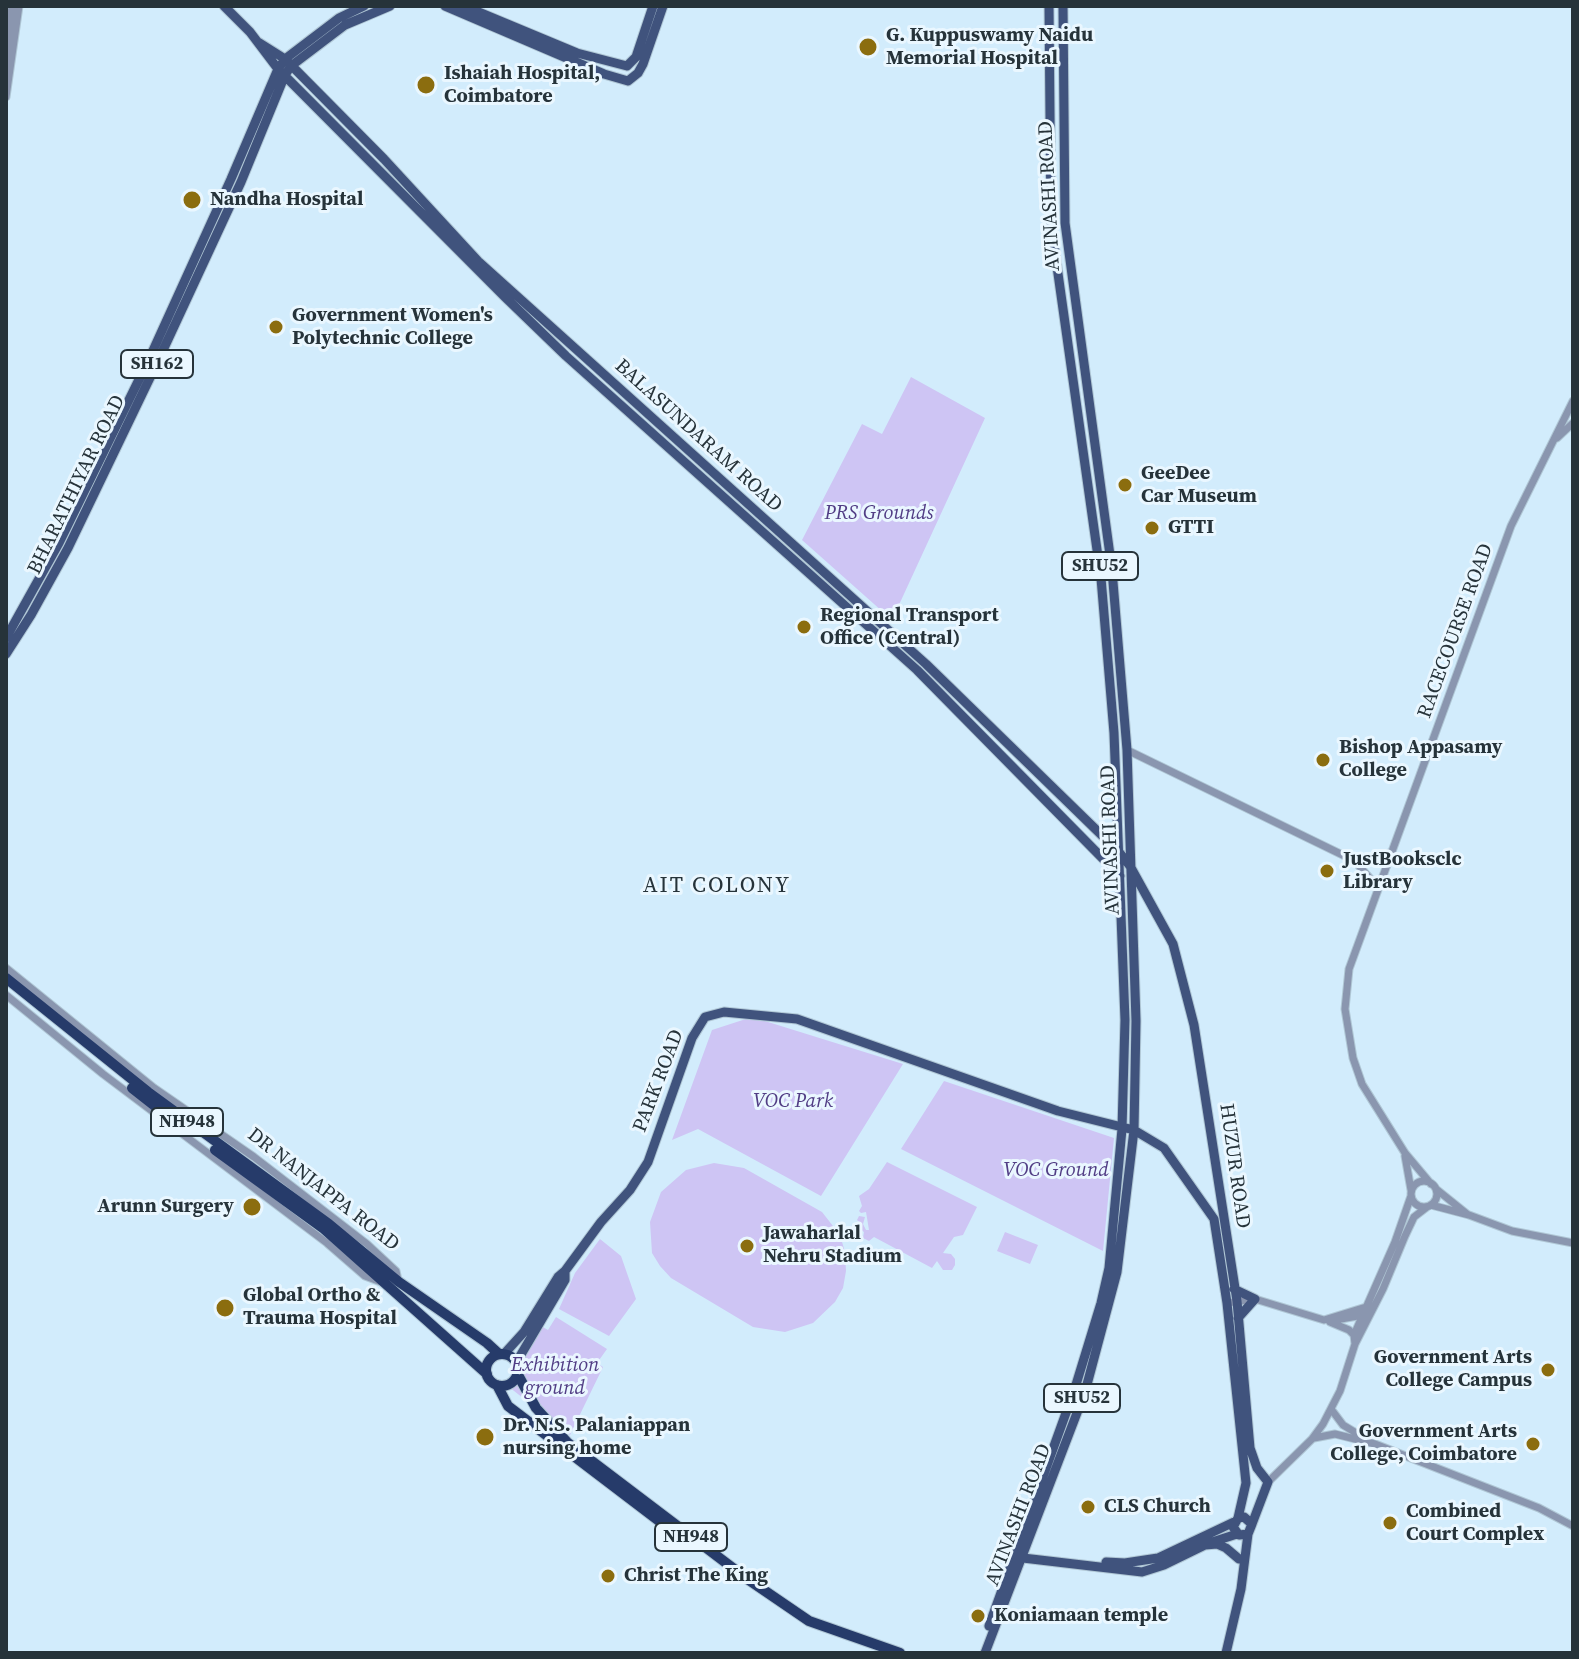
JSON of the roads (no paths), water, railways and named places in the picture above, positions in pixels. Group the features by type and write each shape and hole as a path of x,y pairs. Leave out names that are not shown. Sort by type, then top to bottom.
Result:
{"highway":[{"name":"NH948","path":"6,978 131,1080 329,1224 370,1263 382,1282"},
{"name":"NH948","path":"6,986 144,1098 399,1282"},
{"name":"DR NANJAPPA ROAD","path":"382,1282 487,1374"},
{"name":"DR NANJAPPA ROAD","path":"399,1282 501,1354"},
{"name":"NH948","path":"501,1354 516,1368 536,1408 581,1457 764,1599 807,1627 881,1653"},
{"path":"487,1374 490,1360 501,1354"},
{"path":"497,1385 512,1382 516,1368"},
{"name":"NH948","path":"487,1374 508,1406 809,1621 900,1653"}],"main road":[{"path":"224,6 258,42"},
{"name":"SH162","path":"281,72 288,62 339,18 364,6"},
{"name":"SH162","path":"288,62 345,25 390,6"},
{"path":"445,6 604,74 628,81 643,64 663,6"},
{"path":"464,6 577,53 623,66 631,64 636,57 653,6"},
{"name":"AVINASHI ROAD","path":"1049,6 1051,224 1101,578 1114,741 1125,1020 1122,1129 1109,1268 1086,1368"},
{"name":"AVINASHI ROAD","path":"985,1653 1078,1394 1117,1272 1134,1130 1136,1045 1127,750 1112,570 1065,223 1063,6"},
{"name":"BALASUNDARAM ROAD","path":"258,42 288,62 384,159 478,261 843,597 1131,888"},
{"name":"BALASUNDARAM ROAD","path":"258,42 281,72 566,356 843,597 926,664 1119,852"},
{"name":"BHARATHIYAR ROAD","path":"6,638 59,543 150,357 281,72"},
{"name":"BHARATHIYAR ROAD","path":"6,654 68,548 151,376 241,182 281,72"},
{"name":"HUZUR ROAD","path":"1119,852 1173,944 1194,1025 1219,1222 1234,1289 1232,1302 1246,1483 1236,1520"},
{"path":"1121,920 1131,906 1142,904 1152,908"},
{"name":"PARK ROAD","path":"501,1354 524,1332 558,1277 630,1190 648,1162 687,1052 705,1017 724,1012 771,1016 819,1026 1058,1111 1134,1130"},
{"path":"1134,1130 1164,1148 1219,1222"},
{"name":"HUZUR ROAD","path":"1219,1222 1220,1261 1238,1318 1250,1448 1257,1468 1268,1482"},
{"path":"516,1368 565,1280 565,1271"},
{"path":"1234,1289 1255,1299 1238,1318"},
{"path":"1223,1653 1246,1528 1268,1482"},
{"path":"1246,1483 1250,1495 1263,1496"},
{"path":"1240,1507 1246,1528"},
{"path":"1020,1553 1089,1561 1147,1561 1244,1517 1246,1528 1241,1589 1223,1653"},
{"path":"1236,1520 1233,1531 1246,1528"},
{"path":"1020,1553 1142,1572 1246,1528"},
{"path":"1205,1545 1217,1544 1239,1559"},
{"name":"AVINASHI ROAD","path":"979,1653 1020,1553"}],"street":[{"path":"6,55 12,6"},
{"path":"6,97 19,6"},
{"name":"RACECOURSE ROAD","path":"1469,1215 1433,1186 1405,1153 1362,1084 1353,1058 1345,1009 1349,969 1511,526 1573,401"},
{"path":"1553,442 1573,423"},
{"path":"1127,750 1355,861 1378,888"},
{"path":"1355,861 1390,853"},
{"name":"DR NANJAPPA ROAD","path":"6,968 154,1088 254,1157 367,1244 396,1271 399,1282"},
{"name":"DR NANJAPPA ROAD","path":"6,995 103,1074 327,1243 365,1276 382,1282"},
{"path":"1405,1153 1411,1194 1417,1205 1469,1215 1512,1231 1573,1243"},
{"path":"1268,1482 1312,1439 1331,1409 1340,1391 1354,1340 1364,1311 1411,1194 1417,1183 1425,1182 1433,1186 1437,1195 1411,1224 1383,1289 1354,1340"},
{"path":"1232,1302 1255,1299 1324,1320 1349,1330 1354,1340"},
{"path":"1324,1320 1364,1311"},
{"path":"1331,1409 1343,1425 1375,1444"},
{"path":"1312,1439 1335,1434 1375,1444 1539,1508 1573,1526"}],"place":[{"name":"G. Kuppuswamy Naidu Memorial Hospital","path":"868,47"},
{"name":"Ishaiah Hospital, Coimbatore","path":"426,85"},
{"name":"Nandha Hospital","path":"192,200"},
{"name":"Government Women's Polytechnic College","path":"276,327"},
{"name":"GeeDee Car Museum","path":"1125,485"},
{"name":"GTTI","path":"1152,528"},
{"name":"Regional Transport Office (Central)","path":"804,627"},
{"name":"Bishop Appasamy College","path":"1323,760"},
{"name":"JustBooksclc Library","path":"1327,871"},
{"name":"Arunn Surgery","path":"252,1207"},
{"name":"Jawaharlal Nehru Stadium","path":"747,1246"},
{"name":"Global Ortho & Trauma Hospital","path":"225,1308"},
{"name":"Government Arts College Campus","path":"1548,1370"},
{"name":"Dr. N.S. Palaniappan nursing home","path":"485,1437"},
{"name":"Government Arts College, Coimbatore","path":"1533,1444"},
{"name":"CLS Church","path":"1088,1507"},
{"name":"Combined Court Complex","path":"1390,1523"},
{"name":"Christ The King","path":"608,1576"},
{"name":"Koniamaan temple","path":"978,1616"}],"district":[{"name":"AIT COLONY","path":"717,886"}],"park label":[{"name":"PRS Grounds","path":"879,514"},
{"name":"VOC Park","path":"793,1102"},
{"name":"VOC Ground","path":"1056,1171"},
{"name":"Exhibition ground","path":"555,1378"}]}
